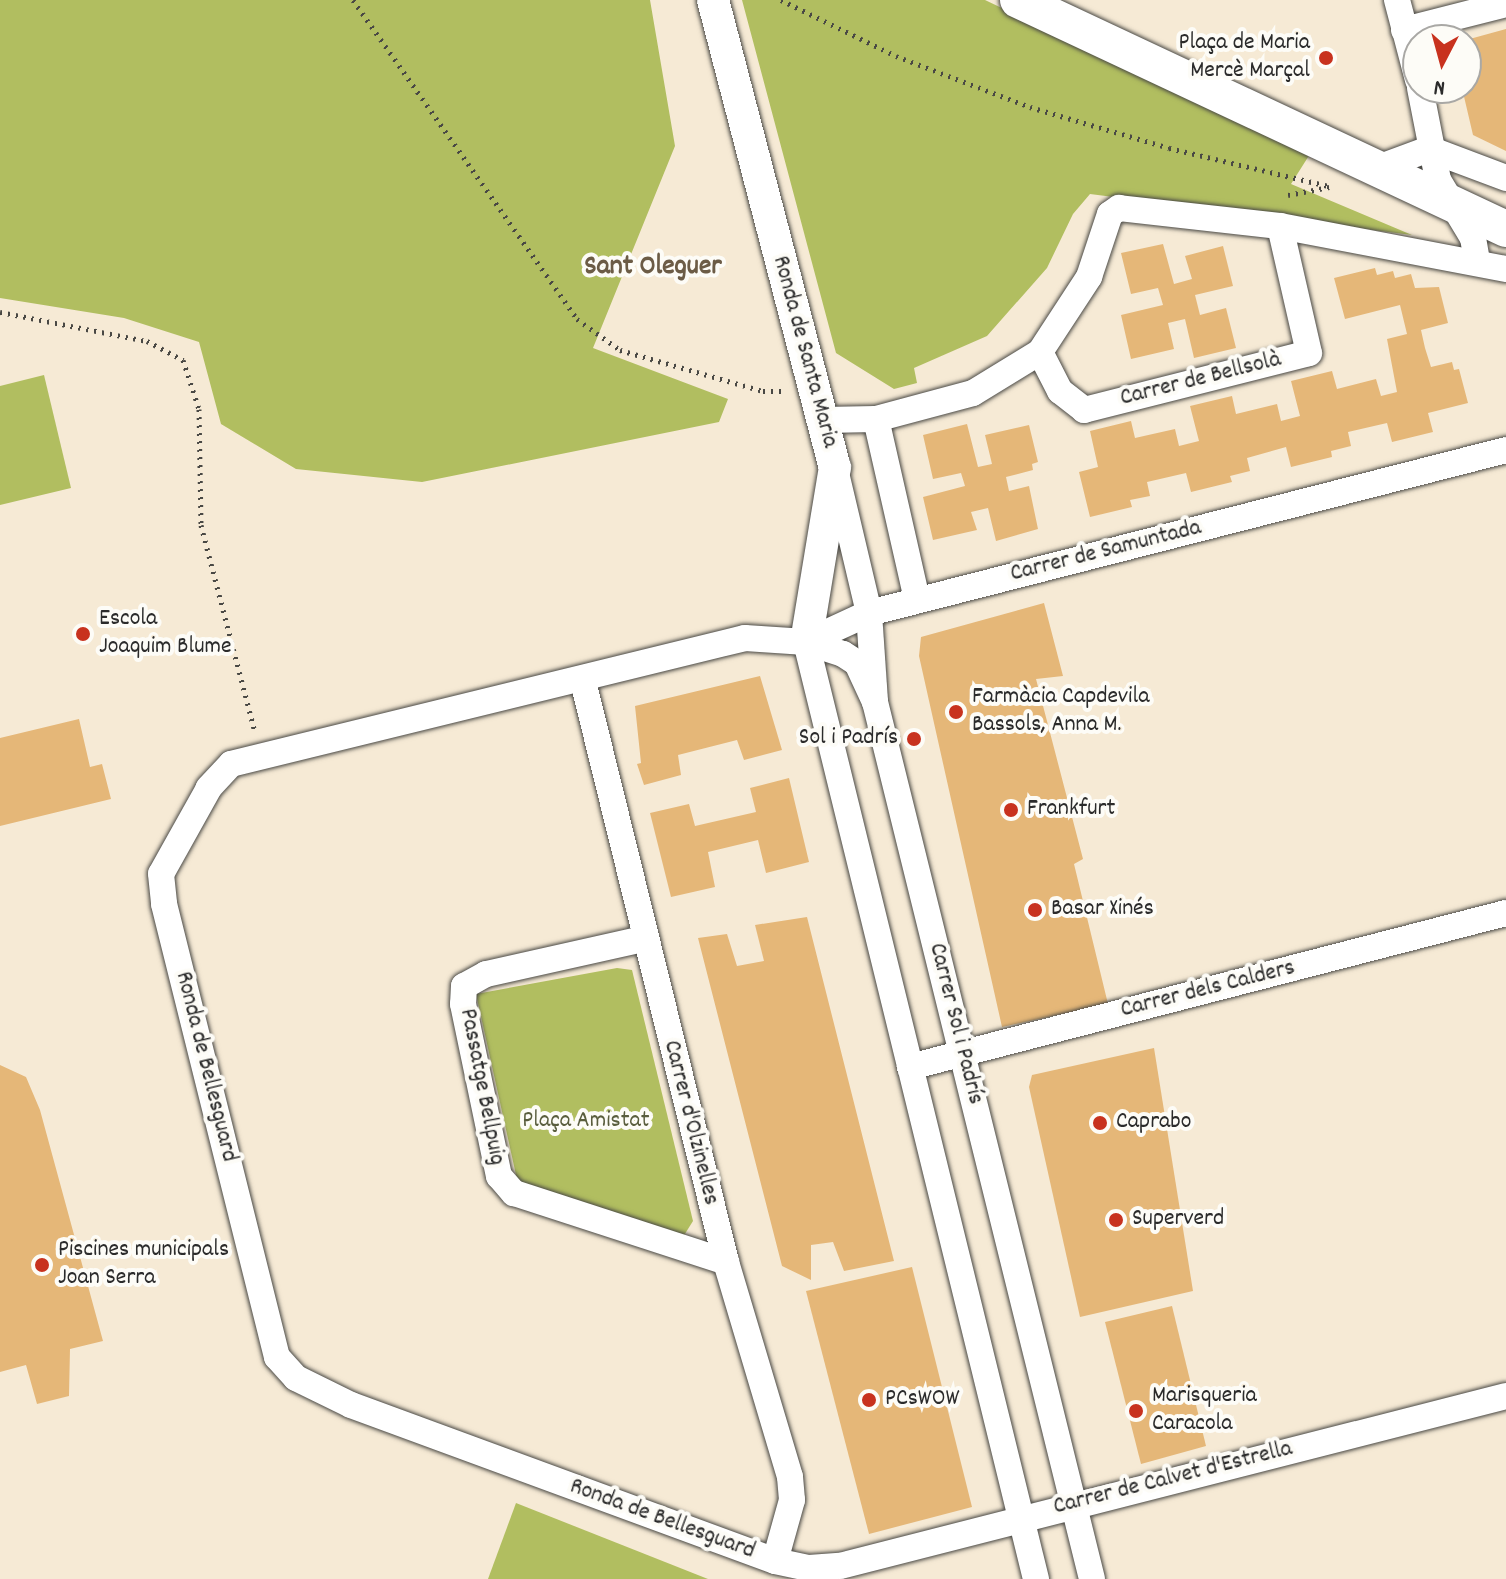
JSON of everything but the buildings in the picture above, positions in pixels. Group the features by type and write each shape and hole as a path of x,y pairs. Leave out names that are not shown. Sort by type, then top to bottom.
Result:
{"main road":[{"path":"1018,0 1506,229"}],"street":[{"name":"Ronda de Santa Maria","path":"713,0 835,467 806,642"},
{"path":"1397,0 1403,24"},
{"path":"1428,24 1506,4"},
{"path":"1422,104 1429,149 1451,205 1473,238 1477,261"},
{"path":"1378,168 1429,149 1506,178"},
{"path":"818,406 876,419 973,393 1040,352 1089,277 1110,214 1119,208 1280,226 1477,261 1506,269"},
{"name":"Carrer de Bellsolà","path":"1040,352 1060,391 1084,410 1309,353 1280,226"},
{"path":"876,419 917,600"},
{"name":"Carrer de Samuntada","path":"806,642 869,613 1506,450"},
{"name":"Carrer Sol i Padrís","path":"835,467 869,613 875,702 1092,1579"},
{"name":"Ronda de Bellesguard","path":"806,642 745,638 583,681 231,764 209,788 161,874 277,1357 296,1378 351,1405 775,1561 843,1572"},
{"path":"806,642 857,663 875,702"},
{"path":"806,642 1036,1579"},
{"name":"Carrer d'Olzinelles","path":"583,681 643,939 726,1262 790,1477 792,1500 775,1561"},
{"name":"Carrer dels Calders","path":"910,1067 1506,913"},
{"name":"Passatge Bellpuig","path":"643,939 486,974 464,986 463,1004 499,1176 514,1193 726,1262"},
{"name":"Carrer de Calvet d'Estrella","path":"843,1572 1021,1517 1506,1396"}],"path":[{"path":"353,0 577,319 620,350 818,406"},
{"path":"781,0 896,56 1030,107 1169,148 1330,187"},
{"path":"0,312 147,341 183,360 199,409 201,525 261,757"}],"green space":[{"path":"0,0 650,0 675,146 593,348 728,399 719,422 422,482 296,469 221,424 199,342 124,318 0,298"},
{"path":"742,0 985,0 1310,154 1291,184 1412,235 1090,194 1073,214 1047,268 987,336 914,368 917,383 894,389 836,353"},
{"path":"44,375 71,488 0,505 0,386"},
{"name":"Plaça Amistat","path":"617,968 632,970 693,1221 683,1237 518,1184 476,994"},
{"path":"516,1503 708,1579 488,1579"}],"place":[{"name":"Plaça de Maria Mercè Marçal","path":"1326,58"},
{"name":"Escola Joaquim Blume","path":"83,634"},
{"name":"Farmàcia Capdevila Bassols, Anna M.","path":"956,712"},
{"name":"Sol i Padrís","path":"914,739"},
{"name":"Frankfurt","path":"1011,810"},
{"name":"Basar Xinés","path":"1035,910"},
{"name":"Caprabo","path":"1100,1123"},
{"name":"Superverd","path":"1116,1220"},
{"name":"Piscines municipals Joan Serra","path":"42,1265"},
{"name":"PCsWOW","path":"869,1400"},
{"name":"Marisqueria Caracola","path":"1136,1411"}],"district":[{"name":"Sant Oleguer","path":"653,268"}]}
